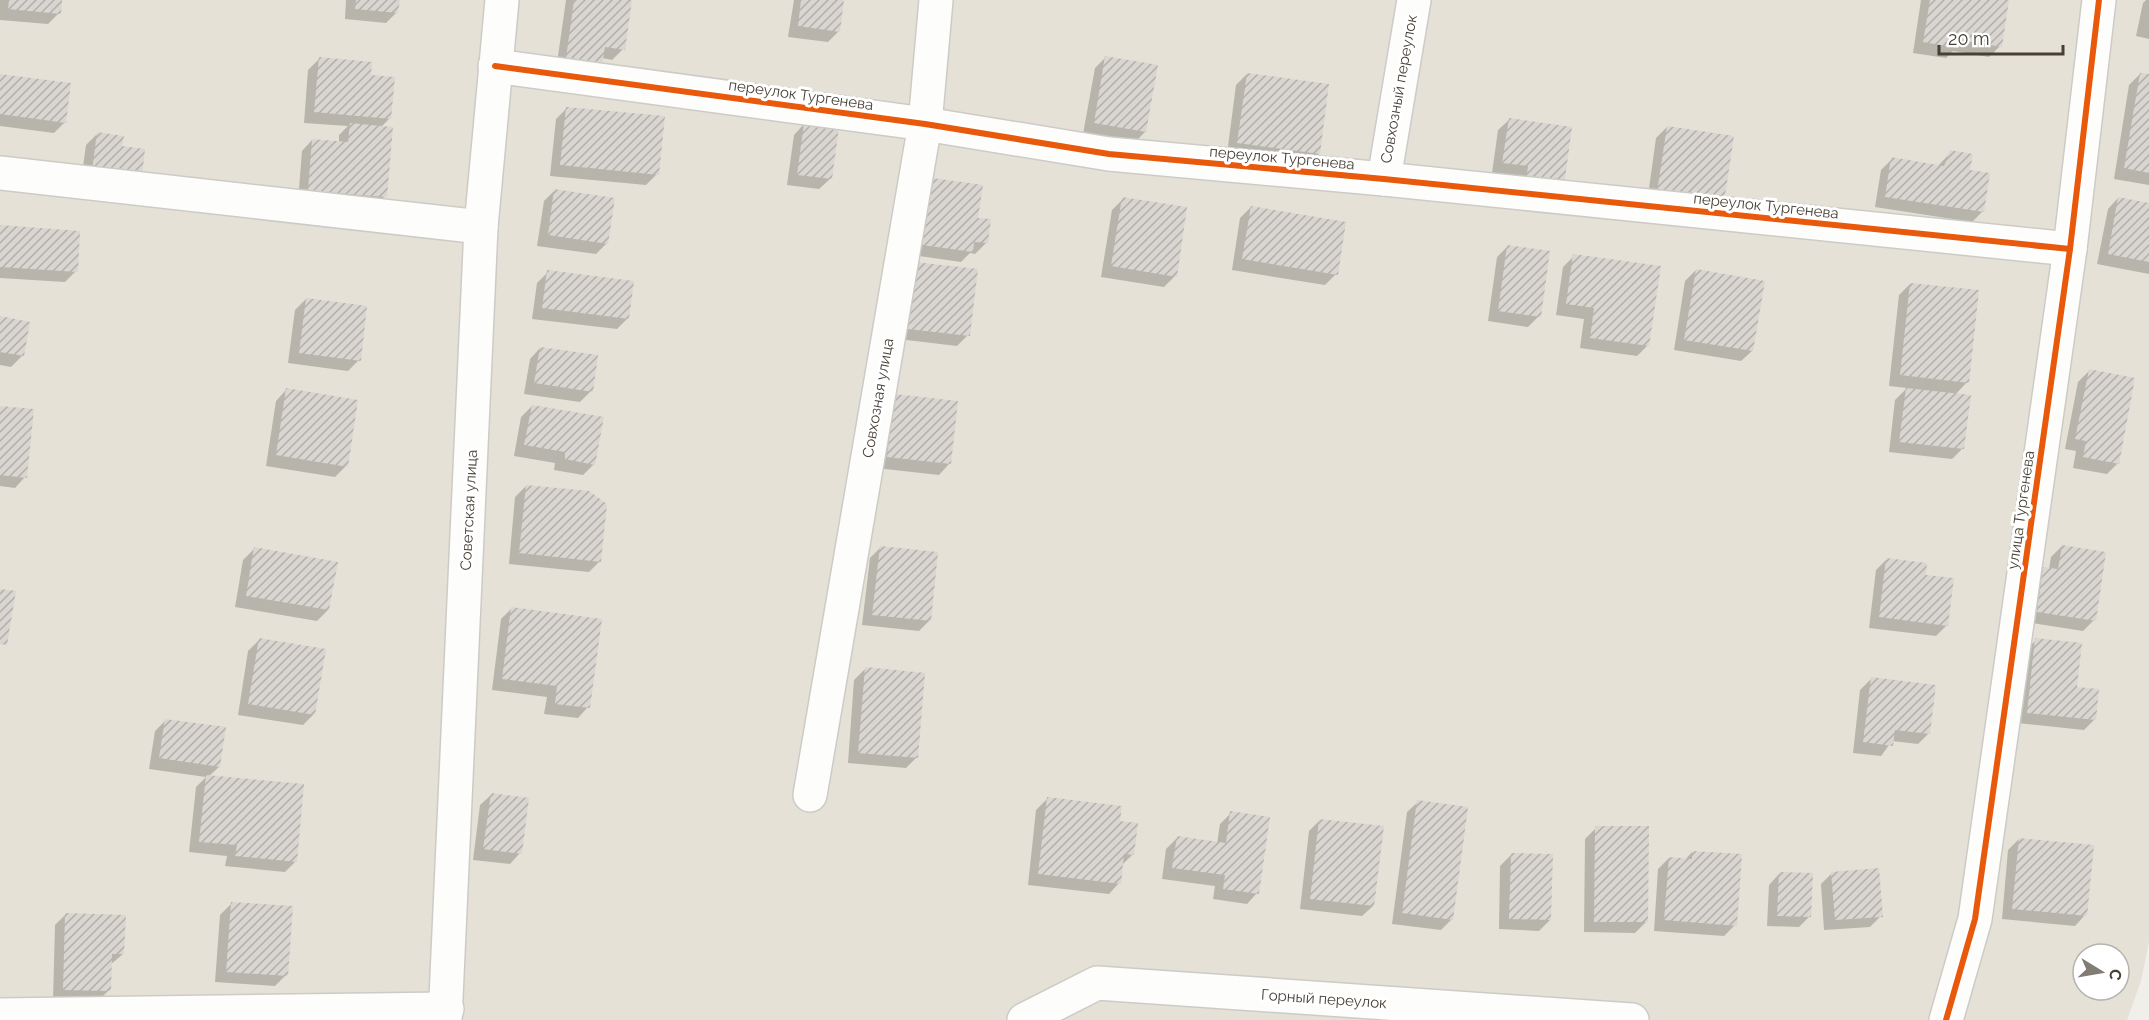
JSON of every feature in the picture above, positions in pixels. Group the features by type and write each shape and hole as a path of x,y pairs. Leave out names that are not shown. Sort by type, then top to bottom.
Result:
{"street":[{"name":"Советская улица","path":"446,1014 481,226 502,0"},
{"name":"Совхозная улица","path":"810,795 925,124 936,0"},
{"name":"Совхозный переулок","path":"1384,179 1414,0"},
{"name":"улица Тургенева","path":"1946,1020 1975,919 2070,249 2099,0"},
{"name":"переулок Тургенева","path":"495,66 925,124 1109,154 1384,179 2070,249"},
{"path":"0,173 481,226"},
{"name":"Горный переулок","path":"1024,1020 1097,983 1632,1020"},
{"path":"0,1016 446,1014"}],"shaded area":[{"path":"0,0 2149,0 2149,941 2141,981 2127,1020 0,1020"}],"building":[{"path":"9,0 62,0 61,14 8,9"},
{"path":"356,0 400,0 398,13 355,9"},
{"path":"574,0 632,0 625,50 605,47 601,71 565,66"},
{"path":"801,0 844,0 840,32 798,26"},
{"path":"1930,0 2009,0 2002,47 1960,40 1958,48 1923,42"},
{"path":"1105,56 1158,65 1146,132 1094,123"},
{"path":"319,57 372,62 371,75 395,77 391,119 314,112"},
{"path":"1247,73 1329,84 1320,154 1237,143"},
{"path":"2140,73 2149,74 2149,173 2124,168"},
{"path":"0,74 71,83 66,123 0,114"},
{"path":"566,107 665,116 659,175 560,165"},
{"path":"1509,118 1572,127 1564,186 1526,181 1528,166 1502,163"},
{"path":"350,123 393,127 387,197 308,191 312,139 348,142"},
{"path":"804,123 839,127 832,179 797,175"},
{"path":"1667,126 1734,136 1723,209 1656,199"},
{"path":"97,132 124,136 122,146 145,149 142,177 92,171"},
{"path":"1950,150 1973,154 1970,170 1990,173 1984,212 1885,197 1891,157 1944,166"},
{"path":"925,177 983,185 978,218 991,219 988,243 974,242 973,252 915,244"},
{"path":"554,189 615,198 608,244 548,235"},
{"path":"1122,197 1187,207 1177,277 1111,266"},
{"path":"2118,197 2149,203 2149,262 2108,254"},
{"path":"1251,206 1346,222 1338,275 1242,259"},
{"path":"0,225 80,231 78,272 0,267"},
{"path":"1507,245 1550,251 1541,317 1498,311"},
{"path":"1573,254 1661,266 1649,346 1590,338 1594,308 1566,304"},
{"path":"915,262 978,269 970,336 908,329"},
{"path":"1696,269 1765,281 1753,351 1684,340"},
{"path":"547,270 634,281 629,319 542,308"},
{"path":"1910,283 1979,290 1969,383 1900,375"},
{"path":"306,298 367,306 361,361 299,353"},
{"path":"0,316 30,322 24,356 0,352"},
{"path":"540,347 598,355 593,392 534,383"},
{"path":"2089,369 2135,378 2119,464 2083,457 2086,441 2075,439"},
{"path":"286,388 358,400 348,467 276,455"},
{"path":"1906,388 1971,395 1964,449 1899,442"},
{"path":"894,394 958,401 951,464 887,457"},
{"path":"532,405 604,417 595,465 565,459 565,452 524,445"},
{"path":"0,406 34,409 27,478 0,475"},
{"path":"526,485 589,491 607,504 601,562 519,553"},
{"path":"2062,545 2106,552 2096,621 2037,612 2043,567 2058,569"},
{"path":"880,546 938,552 931,621 872,615"},
{"path":"254,547 338,562 329,610 246,596"},
{"path":"1886,558 1927,563 1926,575 1954,578 1948,626 1879,617"},
{"path":"0,589 16,591 7,645 0,644"},
{"path":"511,607 602,619 590,708 555,704 557,686 502,679"},
{"path":"259,638 326,649 315,715 248,704"},
{"path":"2035,638 2082,643 2077,687 2099,689 2096,720 2027,713"},
{"path":"865,667 925,673 918,758 858,753"},
{"path":"1871,677 1936,685 1930,734 1895,730 1893,746 1863,742"},
{"path":"165,719 226,727 220,767 159,758"},
{"path":"206,775 304,784 297,862 235,856 237,845 199,842"},
{"path":"491,793 529,798 522,854 483,849"},
{"path":"1047,797 1122,806 1120,821 1138,823 1134,855 1124,854 1121,884 1038,874"},
{"path":"1417,800 1468,807 1453,920 1402,913"},
{"path":"1230,811 1270,817 1259,894 1223,889 1225,875 1172,868 1177,836 1226,843"},
{"path":"1319,819 1384,826 1374,906 1310,899"},
{"path":"1595,826 1649,826 1648,922 1594,922"},
{"path":"2019,838 2094,845 2087,916 2012,909"},
{"path":"1692,851 1742,854 1737,926 1664,920 1669,857 1692,859"},
{"path":"1511,853 1553,854 1551,920 1509,919"},
{"path":"1879,868 1883,917 1835,920 1831,872"},
{"path":"1779,872 1813,873 1811,917 1777,916"},
{"path":"231,902 293,906 288,976 226,972"},
{"path":"65,913 126,915 124,954 112,954 111,991 63,990"}],"cycle path":[{"path":"1946,1020 1975,919 2070,249 2099,0"},
{"path":"495,66 925,124 1109,154 1384,179 2070,249"}]}
